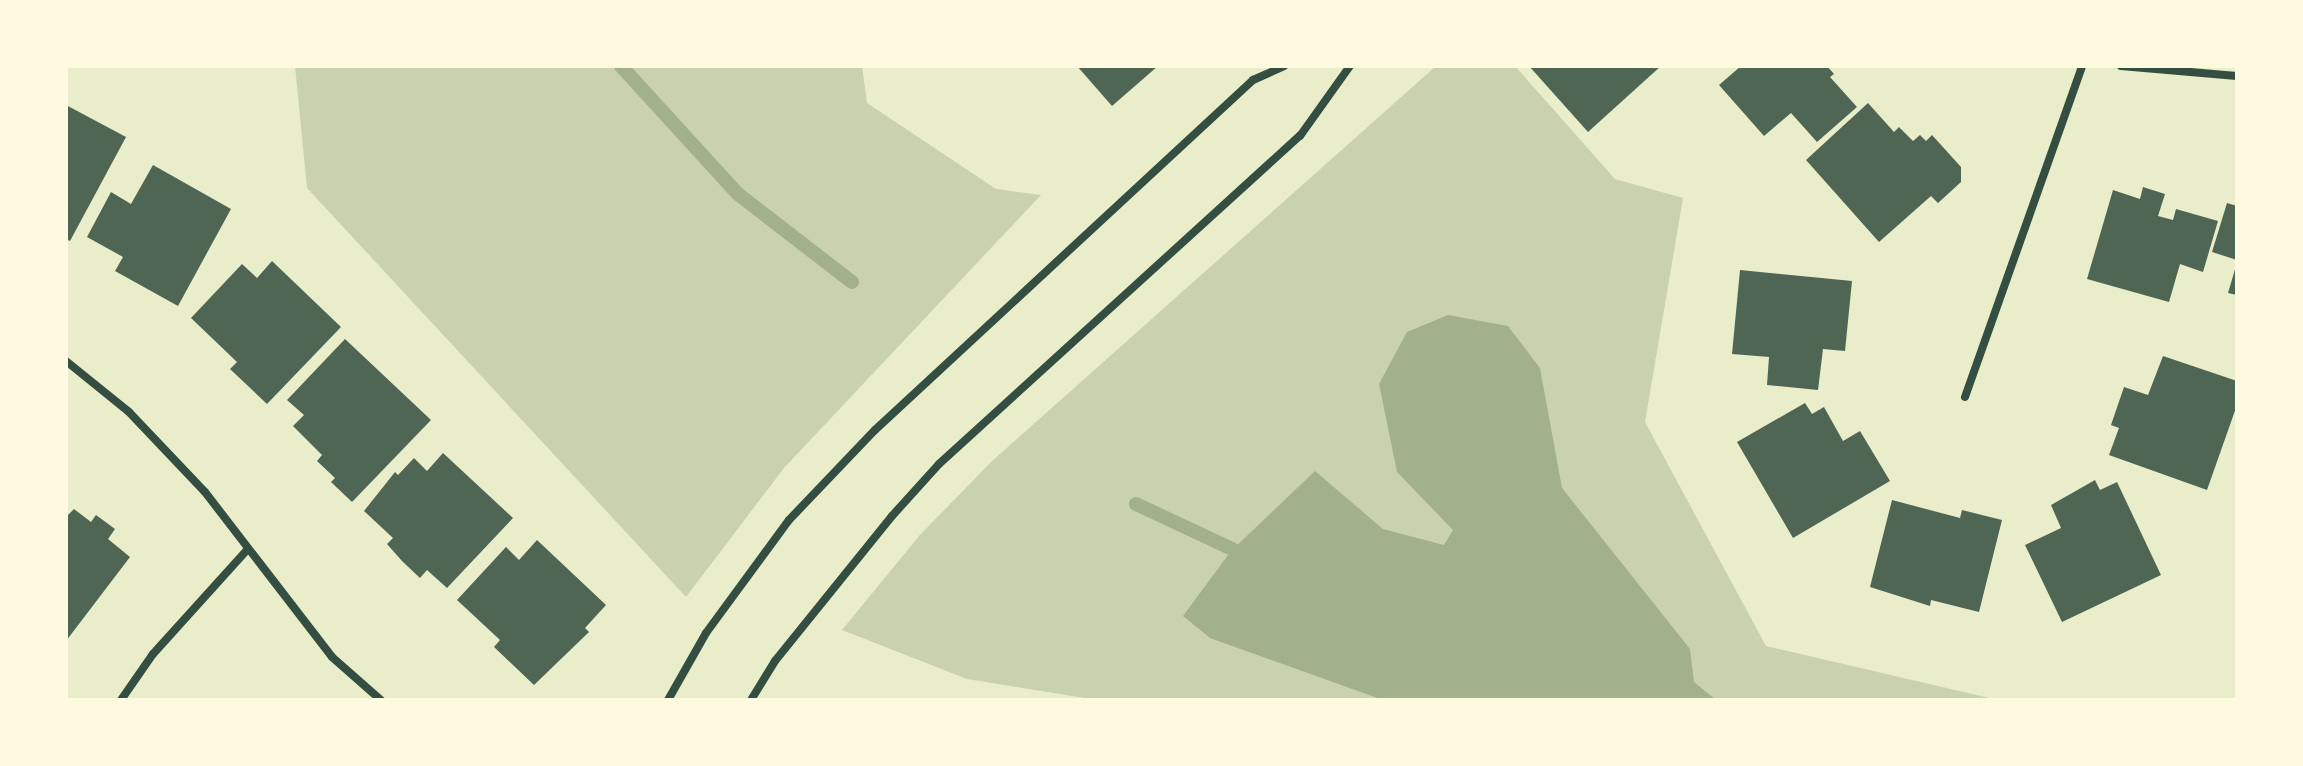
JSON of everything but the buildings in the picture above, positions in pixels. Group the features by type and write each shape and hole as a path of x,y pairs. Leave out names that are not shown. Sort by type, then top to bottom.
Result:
{"street":[{"path":"668,700 706,633 789,520 875,430 1253,80 1284,66"},
{"path":"751,700 775,661 892,516 939,464 1300,136 1350,66"},
{"path":"1965,397 2082,66"},
{"path":"2121,66 2237,76"},
{"path":"66,361 129,412 205,492 332,657 381,700"},
{"path":"121,700 153,654 247,550"}],"shaded area":[{"path":"295,66 862,66 867,103 996,189 1041,195 784,468 686,597 307,188"},
{"path":"1436,66 1515,66 1615,179 1683,198 1645,422 1766,646 1998,700 1097,700 967,679 842,630 919,536 991,462"},
{"path":"1448,315 1508,326 1540,368 1562,488 1690,649 1694,682 1716,700 1383,700 1210,638 1183,616 1231,551 1315,471 1383,529 1444,545 1453,530 1397,472 1379,384 1407,332"}],"waterway":[{"path":"621,66 738,194 852,282"},
{"path":"1136,504 1249,557"}]}
